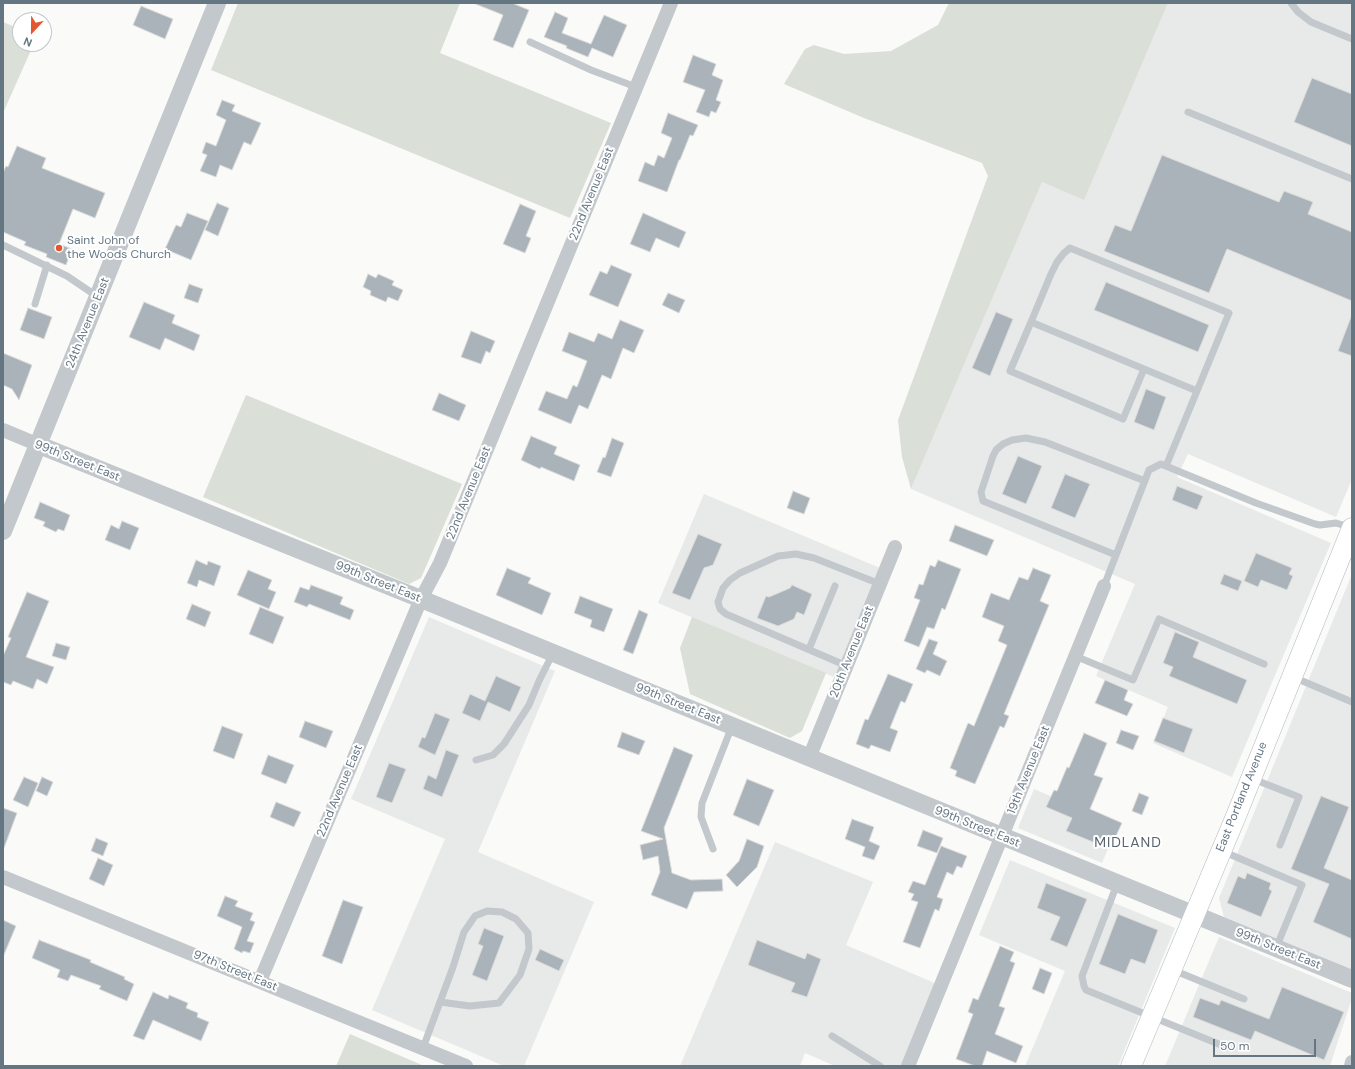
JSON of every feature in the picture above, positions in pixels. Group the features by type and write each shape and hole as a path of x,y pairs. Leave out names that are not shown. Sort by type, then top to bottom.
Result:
{"main road":[{"name":"East Portland Avenue","path":"1131,1066 1221,851 1352,528"}],"street":[{"name":"24th Avenue East","path":"3,531 217,3"},
{"name":"22nd Avenue East","path":"260,981 421,599 440,563 671,3"},
{"name":"99th Street East","path":"3,430 38,446 421,599 1352,979"},
{"name":"20th Avenue East","path":"809,758 895,547"},
{"name":"19th Avenue East","path":"908,1066 1104,586"},
{"name":"97th Street East","path":"3,877 466,1066"},
{"path":"1351,1066 1352,1062"}],"lane":[{"path":"1291,3 1298,12 1311,22 1352,39"},
{"path":"530,42 591,70 636,87"},
{"path":"1188,112 1352,179"},
{"path":"3,245 47,265 67,276 98,297"},
{"path":"1144,369 1123,419 1010,371 1057,262 1070,248 1229,312 1166,466"},
{"path":"35,304 47,265"},
{"path":"1031,322 1197,391"},
{"path":"1116,555 983,502 981,492 993,456 996,450 1003,444 1012,440 1026,438 1045,442 1145,480"},
{"path":"1104,586 1149,470 1161,464 1256,503 1315,524 1320,525 1336,523 1352,528"},
{"path":"847,666 726,614 720,609 718,602 726,584 740,573 778,556 796,554 814,558 880,584"},
{"path":"808,649 835,586"},
{"path":"1075,656 1133,680 1159,620 1264,664"},
{"path":"476,760 493,755 504,744 529,704 553,653"},
{"path":"1291,676 1352,702"},
{"path":"713,849 701,817 702,803 732,726"},
{"path":"1250,779 1299,797 1280,845"},
{"path":"1221,851 1302,885 1276,948"},
{"path":"1117,884 1082,976 1082,982 1086,990 1226,1047"},
{"path":"423,1048 440,1002 453,967 464,932 475,916 487,911 502,912 516,919 528,933 529,949 520,975 499,1003 470,1006 440,1002"},
{"path":"1171,970 1244,999"},
{"path":"832,1036 880,1066"}],"shaded area":[{"path":"238,3 460,3 440,53 611,123 570,218 211,70"},
{"path":"949,3 1168,3 1084,200 1042,182 911,489 902,457 898,420 988,176 982,163 864,118 784,84 805,49 814,45 844,54 891,51 938,25"},
{"path":"1168,3 1352,3 1352,479 1336,517 1188,454 1177,477 1331,543 1232,777 1153,743 1168,707 1096,676 1135,584 911,489 1042,182 1084,199"},
{"path":"3,22 12,26 12,52 30,52 3,113"},
{"path":"246,395 462,484 421,578 409,584 203,497"},
{"path":"704,494 880,568 834,677 658,603"},
{"path":"1352,574 1352,969 1224,917 1219,898"},
{"path":"429,617 555,671 478,852 594,902 524,1066 504,1066 372,1010 445,839 351,799"},
{"path":"692,617 826,673 802,731 790,738 690,694 680,648"},
{"path":"1034,789 1118,825 1102,863 1018,828"},
{"path":"775,842 873,882 846,945 937,984 902,1066 835,1066 805,1053 800,1066 680,1066"},
{"path":"1010,860 1175,928 1118,1066 1025,1066 1065,971 979,935"},
{"path":"1219,937 1352,993 1352,998 1330,1066 1165,1066"},
{"path":"350,1034 424,1066 336,1066"}],"building":[{"path":"473,3 512,3 529,10 513,48 493,40 503,15"},
{"path":"141,6 173,19 165,39 133,25"},
{"path":"555,12 568,18 562,33 591,44 604,15 627,25 613,57 592,48 588,57 566,48 567,46 544,37"},
{"path":"693,55 716,64 712,75 723,80 716,100 721,102 716,113 711,111 709,117 696,112 705,90 683,82"},
{"path":"1312,78 1352,94 1352,146 1294,122"},
{"path":"222,100 235,105 232,111 261,123 251,145 244,142 232,170 220,165 216,177 200,171 207,155 202,153 206,142 216,146 226,120 216,115"},
{"path":"668,113 698,125 693,136 690,135 667,192 638,181 645,162 654,166 658,155 664,158 672,138 661,133"},
{"path":"17,146 46,158 42,168 105,193 95,218 73,209 59,244 72,249 66,265 46,257 47,254 24,245 26,242 3,232 3,173 6,166 8,167"},
{"path":"1162,155 1279,202 1284,191 1313,202 1308,214 1352,232 1352,301 1227,249 1209,293 1104,251 1115,225 1131,231"},
{"path":"217,203 229,208 218,236 205,230"},
{"path":"520,204 536,211 526,236 531,238 525,253 503,244"},
{"path":"187,213 208,221 191,260 165,249 176,225 181,227"},
{"path":"643,213 686,232 679,248 656,238 650,252 630,244"},
{"path":"611,265 632,274 618,307 589,295 600,271 607,274"},
{"path":"368,274 376,278 378,274 394,281 392,285 403,290 398,301 388,297 386,302 370,295 371,291 363,287"},
{"path":"1106,282 1209,325 1198,352 1094,310"},
{"path":"189,284 203,289 198,303 184,298"},
{"path":"668,293 685,300 679,313 662,305"},
{"path":"144,302 175,315 172,323 200,335 194,351 165,338 160,350 129,337"},
{"path":"28,308 52,317 44,339 20,330"},
{"path":"996,312 1013,319 990,376 972,368"},
{"path":"1352,317 1352,356 1338,351"},
{"path":"620,320 644,330 634,353 623,348 611,379 602,375 588,409 579,405 571,424 538,410 546,391 567,399 573,385 577,387 587,361 562,351 569,332 594,342 598,333 612,339"},
{"path":"471,331 495,341 490,353 486,351 481,364 461,357"},
{"path":"3,353 32,365 19,400 12,389 3,385"},
{"path":"1146,389 1166,397 1154,430 1134,422"},
{"path":"439,393 466,405 459,421 432,410"},
{"path":"531,436 557,447 554,454 580,465 574,481 541,467 540,469 521,460"},
{"path":"612,438 624,443 611,477 597,472 603,457 605,458"},
{"path":"1018,456 1042,466 1026,504 1002,494"},
{"path":"1065,474 1090,484 1075,518 1051,508"},
{"path":"1177,486 1203,496 1197,510 1172,500"},
{"path":"793,491 810,498 804,514 787,508"},
{"path":"40,502 70,515 64,531 58,529 56,532 43,526 45,522 34,518"},
{"path":"122,521 139,528 130,550 105,540 111,525 119,529"},
{"path":"955,525 994,540 987,556 949,541"},
{"path":"698,534 722,544 713,565 704,568 690,600 672,593"},
{"path":"1256,553 1292,568 1289,574 1293,576 1287,590 1261,580 1258,587 1244,581"},
{"path":"196,560 207,565 208,561 221,566 214,586 199,580 197,587 187,583"},
{"path":"938,560 961,569 945,610 942,608 934,629 927,627 919,647 904,641 920,600 914,598 919,584 923,585 930,565 935,567"},
{"path":"507,568 531,578 528,583 551,593 542,615 496,595"},
{"path":"1033,568 1051,575 1040,601 1049,605 1004,714 1009,716 1004,728 1000,726 975,784 955,776 957,771 950,768 968,723 974,726 1007,645 998,641 1004,626 982,617 991,593 1009,600 1019,577 1028,580"},
{"path":"248,570 272,580 268,589 276,592 269,609 237,595"},
{"path":"1224,574 1242,581 1238,591 1220,584"},
{"path":"311,585 343,597 340,604 354,610 350,620 309,604 307,607 294,602 300,587 309,590"},
{"path":"792,585 812,594 804,615 797,612 794,619 778,626 757,618 766,596 769,597 790,588"},
{"path":"27,592 49,601 26,657 54,667 47,684 37,679 33,689 13,681 11,685 3,682 3,656 11,638 8,637"},
{"path":"580,596 613,609 604,632 590,627 592,620 574,613"},
{"path":"192,604 211,612 205,627 186,619"},
{"path":"260,607 284,617 273,644 249,634"},
{"path":"639,610 648,614 633,654 623,650"},
{"path":"1175,632 1199,642 1193,657 1247,680 1237,704 1169,676 1173,667 1163,663"},
{"path":"929,639 938,642 933,654 947,661 940,676 927,670 925,673 916,669"},
{"path":"56,643 70,647 66,660 52,656"},
{"path":"888,674 913,684 905,703 901,701 890,728 898,731 890,752 871,745 869,749 856,744 865,719 868,720"},
{"path":"496,676 521,687 510,712 488,702 480,721 462,713 470,694 485,701"},
{"path":"1105,680 1128,690 1124,700 1133,704 1127,716 1095,703"},
{"path":"435,713 450,719 435,755 418,747 422,737 425,738"},
{"path":"1163,718 1193,729 1184,753 1154,741"},
{"path":"305,721 333,731 326,748 299,737"},
{"path":"222,726 243,734 234,759 213,751"},
{"path":"1121,730 1139,736 1133,750 1116,743"},
{"path":"622,732 645,741 639,755 617,747"},
{"path":"1084,733 1107,743 1094,775 1103,778 1090,809 1122,823 1110,849 1066,831 1072,818 1046,807 1054,790 1057,791 1067,767 1069,768"},
{"path":"674,747 693,755 664,828 672,873 691,880 722,879 723,891 694,892 687,909 651,895 660,872 658,856 643,860 640,845 663,839 641,831"},
{"path":"446,750 459,755 442,797 423,789 428,775 436,779"},
{"path":"268,755 294,765 286,784 261,774"},
{"path":"389,763 406,769 392,803 376,797"},
{"path":"24,777 38,783 28,807 13,800"},
{"path":"42,777 53,782 47,796 36,791"},
{"path":"747,779 774,790 759,826 733,815"},
{"path":"1139,793 1149,797 1142,815 1132,811"},
{"path":"1321,796 1349,807 1324,868 1352,880 1352,939 1313,922 1329,884 1291,869"},
{"path":"276,802 301,812 294,827 270,817"},
{"path":"3,808 17,813 4,848 3,848"},
{"path":"852,819 874,827 869,841 880,846 874,860 862,856 865,847 845,839"},
{"path":"923,830 943,838 937,853 917,846"},
{"path":"96,838 108,843 103,856 91,851"},
{"path":"747,839 764,846 757,867 737,887 726,875 739,861"},
{"path":"941,846 967,856 962,868 957,866 953,875 947,872 937,897 943,899 939,911 935,909 920,948 903,942 918,902 911,900 914,894 908,892 913,881 925,885"},
{"path":"98,858 113,865 104,886 89,879"},
{"path":"1247,873 1271,883 1269,889 1272,891 1261,917 1227,903 1238,876 1245,879"},
{"path":"1046,883 1087,899 1067,947 1050,940 1060,917 1037,908"},
{"path":"225,896 238,901 235,906 253,913 250,920 255,922 247,941 254,943 250,953 243,951 242,953 234,949 242,927 217,916"},
{"path":"343,900 363,907 342,964 322,956"},
{"path":"1118,914 1158,930 1145,964 1131,959 1125,974 1099,964"},
{"path":"3,920 16,926 3,957"},
{"path":"484,928 504,936 487,981 472,975 483,946 478,944"},
{"path":"39,940 91,960 90,962 125,977 124,979 134,984 127,1001 99,989 101,986 71,975 68,981 57,977 60,970 32,958"},
{"path":"757,940 805,959 807,953 821,959 807,997 791,992 795,983 748,965"},
{"path":"1000,946 1014,952 1010,961 1015,963 999,1006 1005,1008 995,1034 1023,1046 1016,1063 987,1051 982,1066 975,1066 956,1059 973,1014 968,1012 973,998 978,1000"},
{"path":"540,949 564,960 559,971 535,960"},
{"path":"1040,968 1052,973 1044,994 1032,989"},
{"path":"1282,987 1344,1012 1324,1060 1255,1031 1251,1040 1193,1017 1200,998 1219,1005 1221,1000 1269,1019"},
{"path":"153,992 168,999 169,995 188,1003 186,1008 198,1013 197,1017 209,1022 201,1041 153,1020 144,1040 133,1036"}],"place":[{"name":"Saint John of the Woods Church","path":"59,248"}],"district":[{"name":"MIDLAND","path":"1128,843"}]}
